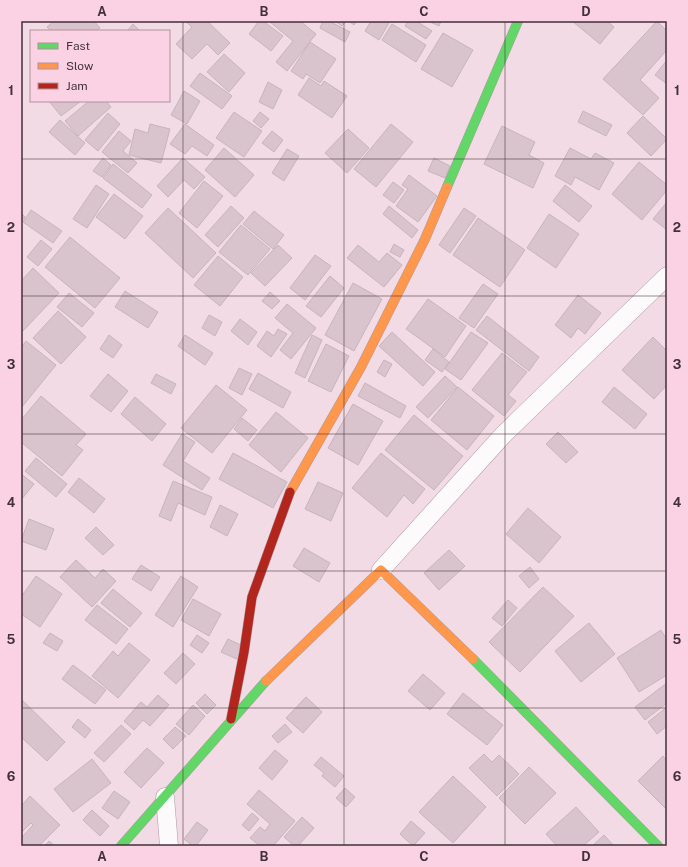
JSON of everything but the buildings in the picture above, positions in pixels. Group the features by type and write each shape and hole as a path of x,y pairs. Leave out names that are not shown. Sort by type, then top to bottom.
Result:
{"street":[{"path":"231,719 244,652 252,598 290,489 361,367 425,239 518,21"},
{"path":"121,846 231,719 266,681 381,570 503,435 667,276"},
{"path":"381,570 483,669 658,846"},
{"path":"165,797 171,845"}],"traffic: fast":[{"path":"447,187 518,21"},
{"path":"473,659 658,846"},
{"path":"121,846 266,681"}],"traffic: slow":[{"path":"290,492 361,367 425,239 447,187"},
{"path":"266,681 381,570 473,659"}],"traffic: jam":[{"path":"231,719 244,652 252,597 290,492"}]}
